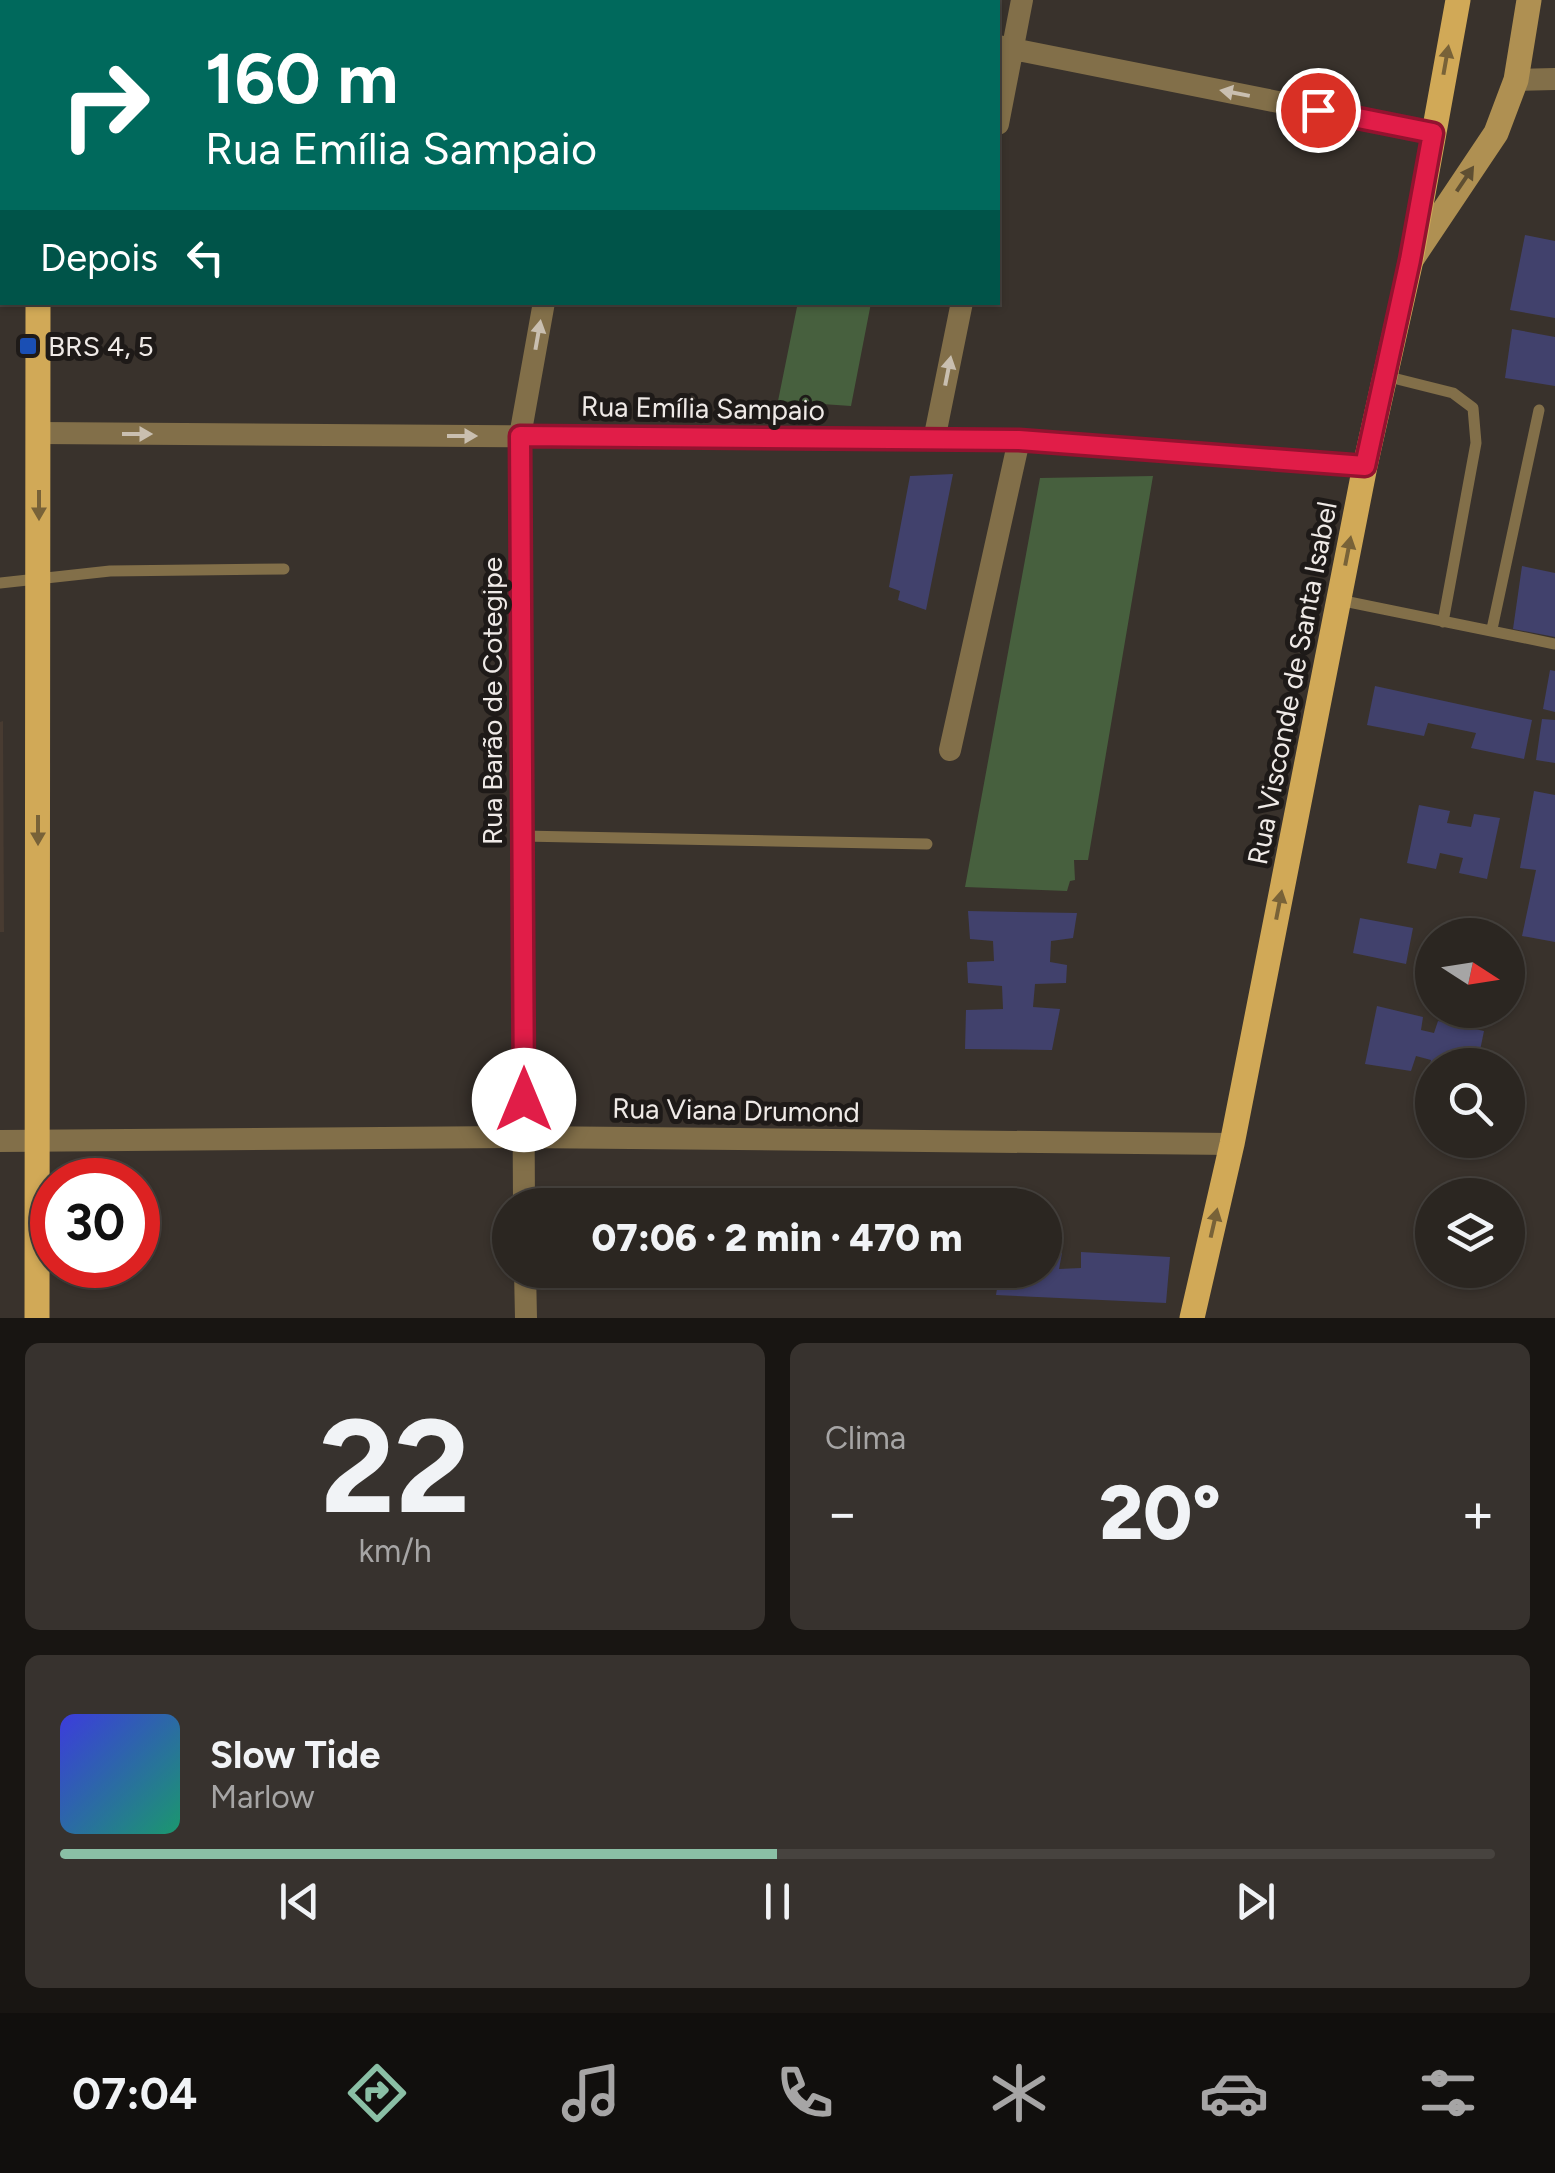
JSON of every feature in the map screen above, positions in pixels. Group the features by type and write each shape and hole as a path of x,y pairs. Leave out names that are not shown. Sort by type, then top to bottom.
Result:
{"main road":[{"name":"Rua Visconde de Santa Isabel","path":"1192,1318 1232,1144 1365,466 1410,260 1458,0"},
{"path":"1410,260 1496,132 1516,80 1529,0"},
{"path":"37,1318 38,305"}],"street":[{"path":"1000,102 1005,48 1022,0"},
{"path":"1005,48 1433,133"},
{"path":"1516,80 1555,78"},
{"name":"Rua Barão de Cotegipe","path":"524,1188 520,436 543,305"},
{"path":"934,440 961,305"},
{"name":"Rua Emília Sampaio","path":"39,433 1019,440 1365,466"},
{"path":"950,750 1019,440"},
{"name":"Rua Viana Drumond","path":"0,1141 524,1138 1232,1144"},
{"path":"526,1288 526,1318"}],"lane":[{"path":"1385,376 1453,392 1473,408 1476,443 1443,622"},
{"path":"1492,629 1539,410"},
{"path":"0,583 110,571 284,570"},
{"path":"1339,600 1555,644"},
{"path":"522,836 926,844"}],"shaded area":[{"path":"3,721 4,932 0,932 0,722"}],"green space":[{"path":"797,305 871,305 851,406 778,401"},
{"path":"1153,476 1088,860 1074,860 1075,880 1070,881 1067,891 965,887 1040,478"}],"building":[{"path":"1525,235 1555,241 1555,318 1510,310"},
{"path":"1512,329 1555,337 1555,386 1505,378"},
{"path":"953,474 926,610 898,600 900,591 889,587 910,476"},
{"path":"1522,566 1555,573 1555,637 1513,629"},
{"path":"1550,670 1555,671 1555,712 1543,709"},
{"path":"1375,686 1532,720 1524,759 1471,748 1476,733 1428,723 1424,736 1367,725"},
{"path":"1542,719 1555,720 1555,763 1536,760"},
{"path":"1534,791 1555,795 1555,942 1525,937 1536,870 1520,868"},
{"path":"1419,805 1450,811 1447,823 1471,827 1474,814 1500,818 1487,879 1459,873 1463,858 1440,853 1436,869 1407,863"},
{"path":"968,911 1077,913 1073,938 1051,941 1050,962 1067,965 1066,983 1035,984 1033,1007 1060,1009 1052,1050 965,1049 966,1010 1003,1009 1002,986 968,983 967,962 994,961 993,941 970,939"},
{"path":"1360,918 1413,928 1406,964 1353,953"},
{"path":"1377,1006 1415,1015 1415,1028 1421,1030 1484,1031 1480,1048 1415,1048 1411,1071 1365,1064"},
{"path":"1081,1252 1170,1257 1166,1303 996,1295 997,1288 1062,1288 1062,1269 1081,1268"}],"place":[{"name":"BRS 4, 5","path":"28,346"}],"route":[{"path":"524,1100 520,436 1019,440 1365,466 1433,133 1318,110"}]}
